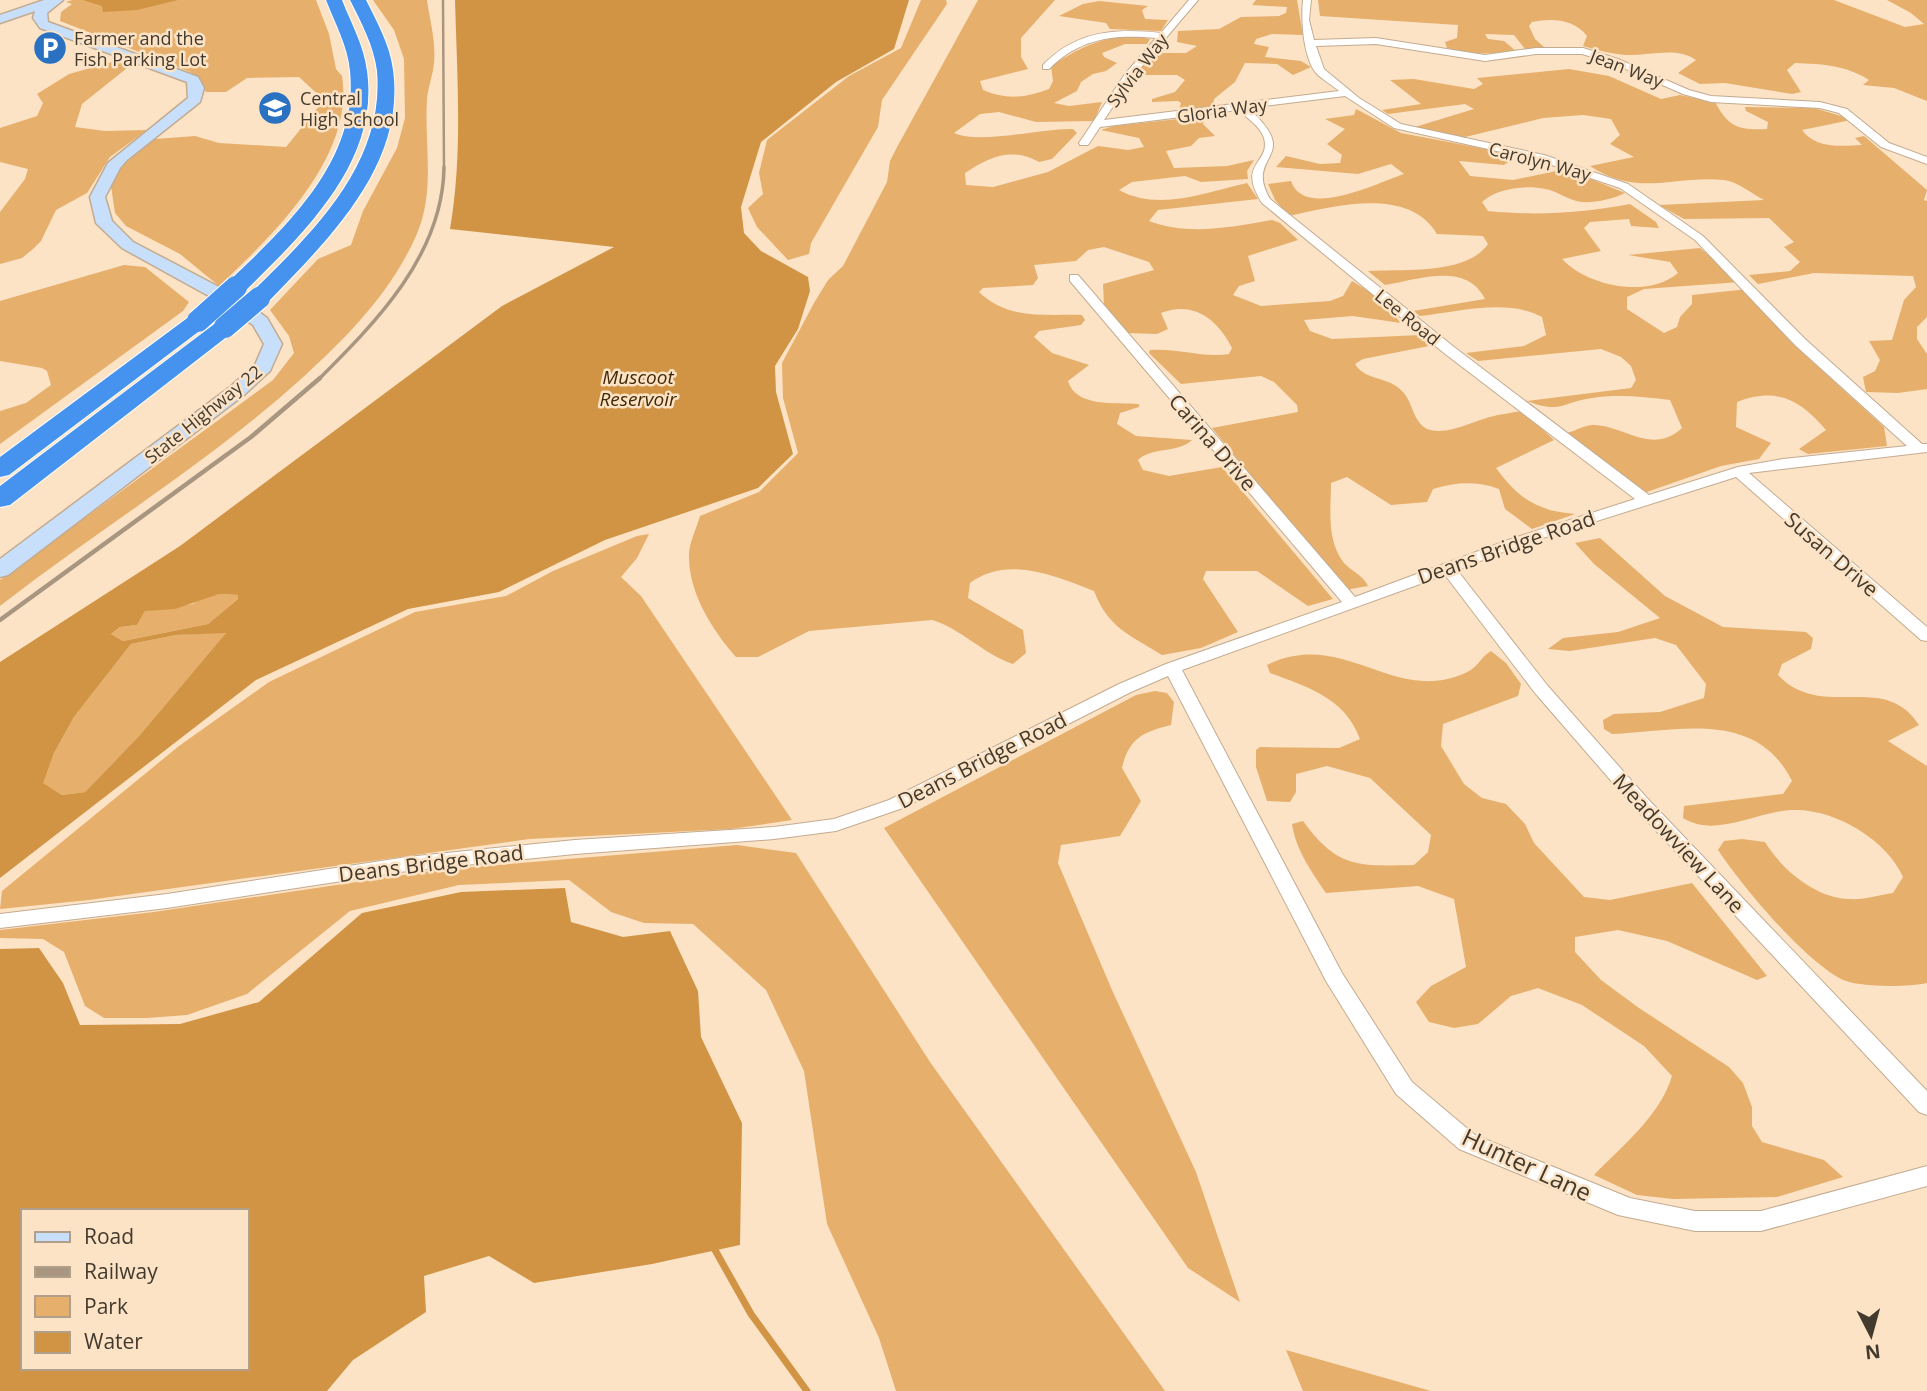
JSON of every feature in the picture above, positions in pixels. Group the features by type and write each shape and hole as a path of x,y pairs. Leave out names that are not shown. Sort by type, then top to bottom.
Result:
{"highway":[{"path":"0,469 198,321 236,287 309,209 339,164 356,124 360,106 359,72 334,0"},
{"path":"0,499 225,327 258,298 339,209 362,174 377,142 387,104 385,69 376,38 358,0"}],"main road":[{"path":"0,21 57,0"},
{"path":"50,28 40,22 39,15 57,0"},
{"path":"0,21 50,28"},
{"name":"State Highway 22","path":"0,570 237,391 259,372 272,352 272,336 259,320 126,244 103,221 98,200 102,184 113,167 195,99 196,84 180,73 50,28"}],"street":[{"name":"Sylvia Way","path":"1084,143 1128,76 1194,0"},
{"name":"Carolyn Way","path":"1307,0 1305,20 1309,43 1320,71 1347,93 1398,126 1540,157 1624,186 1699,238 1800,342 1923,448"},
{"path":"1046,66 1059,53 1105,33 1120,31 1164,36"},
{"name":"Jean Way","path":"1309,43 1376,41 1485,58 1536,51 1583,51 1608,58 1686,92 1711,99 1811,104 1843,111 1885,145 1927,161"},
{"name":"Gloria Way","path":"1097,124 1347,93"},
{"name":"Lee Road","path":"1241,107 1266,130 1272,142 1272,148 1254,175 1257,189 1267,201 1449,350 1645,499"},
{"name":"Carina Drive","path":"1074,278 1352,604"},
{"name":"Deans Bridge Road","path":"0,920 167,901 407,864 575,847 774,833 836,825 896,804 1125,688 1171,668 1352,604 1447,566 1645,499 1738,471 1783,463 1923,448"},
{"name":"Susan Drive","path":"1738,471 1927,636"},
{"name":"Meadowview Lane","path":"1447,566 1541,689 1639,802 1927,1106"},
{"name":"Hunter Lane","path":"1171,668 1333,976 1404,1087 1467,1142 1627,1208 1695,1221 1761,1221 1927,1176"}],"green space":[{"path":"316,0 329,34 336,69 342,76 343,106 336,136 323,165 285,219 219,286 180,254 126,226 115,213 111,186 123,163 155,139 195,136 219,143 286,147 324,100 299,77 247,78 226,92 206,92 200,79 190,72 60,21 61,12 72,4 66,2"},
{"path":"373,0 427,0 434,47 426,117 426,202 416,236 394,277 351,331 265,410 191,468 0,606 0,580 273,380 294,353 289,336 270,310 318,259 351,245 363,211 397,148 405,118 404,59 394,30"},
{"path":"921,0 946,0 947,4 882,100 878,127 811,243 809,254 788,260 757,227 748,208 763,194 759,173 767,140 849,76 901,48"},
{"path":"978,0 1055,0 1021,38 1021,57 1028,69 980,81 983,90 1000,95 1024,96 1049,89 1053,81 1051,66 1086,46 1122,37 1150,39 1147,44 1125,44 1102,53 1104,57 1117,63 1106,71 1093,74 1081,82 1077,91 1054,103 1069,106 1102,102 1094,121 1036,122 999,112 980,114 954,133 979,137 1073,129 1077,133 1052,159 1039,162 1029,157 1010,154 983,162 965,173 966,185 993,187 1048,172 1098,146 1128,150 1144,147 1139,138 1101,130 1113,126 1206,116 1203,124 1215,136 1199,138 1191,146 1166,151 1174,168 1227,166 1254,160 1247,171 1248,179 1201,182 1185,176 1132,182 1119,190 1134,196 1166,200 1247,183 1258,199 1158,210 1149,221 1164,226 1195,229 1272,220 1280,223 1298,240 1248,256 1255,281 1239,286 1233,295 1261,306 1330,301 1343,296 1352,281 1378,297 1401,323 1353,316 1304,320 1310,331 1332,339 1420,335 1434,345 1363,359 1355,364 1363,373 1391,383 1401,390 1419,422 1434,431 1453,429 1494,416 1522,411 1554,440 1496,468 1513,488 1530,502 1550,510 1575,514 1532,529 1505,509 1499,489 1491,486 1466,483 1450,485 1433,489 1427,502 1391,505 1347,477 1331,483 1332,535 1334,545 1344,563 1368,586 1345,590 1212,428 1298,412 1297,405 1274,382 1261,376 1181,384 1149,353 1150,350 1219,355 1229,354 1232,348 1212,321 1204,315 1184,309 1161,313 1168,329 1157,334 1126,333 1104,304 1103,284 1154,270 1149,262 1104,247 1088,250 1076,261 1034,265 1038,278 1033,285 983,288 979,292 1002,307 1027,314 1082,315 1085,320 1081,325 1039,331 1034,337 1052,353 1089,365 1068,381 1072,390 1088,400 1139,404 1139,407 1120,413 1117,424 1136,436 1192,440 1138,460 1143,470 1169,476 1222,467 1333,599 1308,606 1257,571 1206,571 1203,579 1238,632 1201,648 1162,655 1130,636 1113,622 1094,591 1048,574 1015,569 1000,570 970,583 968,598 1023,630 1026,653 1013,664 953,629 932,620 809,631 758,657 736,657 704,612 690,572 689,553 700,516 759,492 798,453 783,398 782,363 828,280 843,266 887,182 890,161 896,149"},
{"path":"1256,0 1297,0 1303,35 1272,34 1256,39 1254,44 1269,47 1265,57 1301,61 1311,67 1293,75 1277,64 1245,63 1235,82 1214,99 1213,107 1178,114 1181,103 1178,101 1152,102 1152,99 1175,92 1185,80 1177,75 1142,75 1140,69 1155,53 1186,53 1197,46 1177,42 1178,31 1219,29 1241,17 1279,16 1286,13 1287,7 1252,5"},
{"path":"1318,0 1834,0 1905,27 1924,24 1911,13 1887,0 1927,0 1927,101 1894,88 1863,85 1869,80 1851,71 1814,64 1795,63 1787,70 1801,92 1792,94 1725,83 1700,84 1678,73 1696,60 1688,56 1680,53 1626,55 1594,49 1583,46 1587,36 1582,30 1555,20 1532,22 1529,26 1535,39 1544,47 1525,49 1514,35 1485,34 1488,39 1504,41 1517,52 1469,54 1447,48 1445,42 1457,38 1458,25 1320,16"},
{"path":"1099,1 1148,6 1142,10 1145,19 1168,20 1161,31 1110,29 1106,23 1059,16 1083,4"},
{"path":"112,62 132,64 82,104 75,127 105,131 147,130 110,157 87,193 56,210 41,241 33,249 22,258 0,264 0,212 25,179 28,169 0,162 0,128 37,116 43,103 37,94 69,74"},
{"path":"1569,69 1609,76 1661,99 1680,95 1715,102 1730,122 1742,128 1767,129 1768,122 1746,111 1745,107 1814,108 1848,118 1846,121 1802,130 1814,140 1829,145 1862,145 1855,138 1864,136 1927,190 1924,200 1927,201 1927,317 1917,327 1917,339 1927,354 1927,389 1898,393 1866,392 1863,377 1875,371 1880,360 1869,341 1892,340 1904,300 1916,287 1913,276 1814,273 1758,284 1749,275 1790,271 1800,262 1784,247 1794,242 1769,218 1684,219 1659,205 1764,200 1739,185 1724,180 1640,183 1608,176 1590,166 1634,157 1610,144 1620,135 1611,119 1583,115 1543,118 1461,138 1415,127 1474,109 1465,104 1388,114 1382,110 1421,104 1390,80 1414,79 1474,89 1483,84 1477,78"},
{"path":"1356,109 1401,133 1507,153 1512,159 1504,165 1459,161 1470,176 1513,180 1566,169 1625,193 1604,200 1582,202 1550,190 1520,188 1503,191 1482,202 1488,211 1524,213 1594,210 1630,204 1656,222 1659,228 1631,226 1629,219 1590,222 1584,228 1601,251 1562,259 1586,276 1602,282 1618,286 1651,286 1678,273 1670,262 1628,255 1700,248 1740,282 1644,289 1627,297 1627,309 1664,333 1677,327 1680,317 1692,304 1692,295 1748,289 1791,342 1884,427 1887,446 1808,454 1799,449 1826,430 1807,410 1775,396 1751,398 1737,402 1736,427 1771,443 1759,459 1721,466 1644,493 1567,433 1593,425 1649,439 1671,436 1682,428 1670,400 1612,396 1554,407 1527,401 1631,388 1636,380 1631,366 1621,357 1601,349 1478,361 1466,353 1524,346 1546,335 1542,317 1528,311 1498,307 1420,316 1413,311 1485,299 1477,287 1454,277 1426,277 1385,285 1368,271 1450,266 1478,254 1488,244 1483,236 1437,234 1424,219 1408,210 1390,205 1348,205 1289,216 1275,200 1268,184 1291,181 1298,192 1310,198 1325,198 1342,196 1404,174 1391,164 1358,174 1276,167 1286,156 1320,164 1340,163 1342,155 1327,144 1345,129 1325,119 1354,115"},
{"path":"124,265 145,267 189,302 183,311 0,444 0,411 26,403 51,385 47,371 42,368 0,361 0,301"},
{"path":"649,534 637,558 621,577 641,596 792,820 731,829 529,839 89,900 0,909 2,891 179,746 269,682 415,612 506,596 553,571 637,536"},
{"path":"1600,538 1665,596 1723,627 1806,632 1813,638 1811,649 1782,664 1778,675 1795,688 1814,695 1871,697 1888,701 1905,709 1919,725 1888,741 1927,766 1927,983 1884,986 1841,979 1792,939 1742,883 1718,850 1724,841 1742,839 1765,842 1790,872 1824,894 1855,899 1893,893 1903,877 1885,851 1858,829 1810,811 1781,811 1710,826 1683,818 1684,806 1783,794 1792,781 1777,758 1758,743 1737,734 1714,729 1612,734 1604,729 1603,720 1614,714 1660,712 1704,698 1706,684 1676,645 1655,638 1570,651 1548,649 1563,638 1618,632 1660,618 1594,564 1575,543"},
{"path":"219,594 238,595 238,599 208,624 123,641 111,634 120,627 137,625 145,611 192,604"},
{"path":"227,632 139,736 85,792 62,795 42,783 54,753 74,717 131,644 176,635"},
{"path":"1491,651 1506,663 1521,684 1518,696 1443,724 1441,746 1464,784 1482,798 1506,804 1525,824 1534,843 1584,897 1610,900 1692,883 1767,976 1757,980 1667,941 1618,930 1575,937 1575,952 1601,980 1729,1067 1743,1083 1752,1107 1752,1126 1762,1142 1824,1160 1843,1177 1777,1197 1673,1199 1637,1195 1594,1175 1649,1117 1659,1104 1672,1076 1644,1046 1582,1005 1538,988 1511,996 1478,1024 1454,1028 1429,1022 1416,1002 1431,986 1466,967 1454,899 1418,886 1326,893 1320,885 1301,851 1292,824 1303,821 1327,848 1339,856 1363,864 1414,865 1428,852 1431,835 1370,778 1327,766 1296,774 1296,792 1290,802 1267,801 1256,767 1256,750 1260,747 1339,748 1360,739 1345,713 1335,704 1311,689 1270,673 1267,665 1294,656 1320,655 1344,659 1390,675 1437,681 1469,671"},
{"path":"1155,691 1167,693 1174,702 1171,725 1153,730 1133,743 1122,768 1141,801 1120,836 1061,845 1058,863 1112,990 1196,1172 1240,1302 1188,1268 884,828 1136,695"},
{"path":"737,845 796,853 930,1062 1165,1391 896,1391 879,1338 827,1224 804,1071 766,990 693,924 644,923 611,912 569,880 459,885 350,911 247,994 187,1015 147,1018 104,1018 85,1006 64,952 43,939 0,938 0,930 154,912 437,870"},
{"path":"1286,1350 1431,1391 1303,1391"}],"water":[{"path":"83,0 178,0 137,10 103,12 102,6"},
{"name":"Muscoot Reservoir","path":"455,0 909,0 894,49 836,82 761,142 741,207 744,233 761,251 808,277 810,291 798,329 775,366 776,392 793,454 758,488 605,540 499,592 408,609 256,680 0,878 0,662 180,546 502,306 614,247 450,229 458,144","holes":["219,594 238,595 238,599 208,624 123,641 111,634 120,627 137,625 145,611 175,609","226,633 139,736 85,792 62,795 43,783 54,753 74,717 131,644 176,635"]},
{"path":"565,888 571,922 623,937 670,931 698,991 701,1037 742,1123 740,1245 652,1264 534,1283 489,1256 424,1276 426,1312 353,1360 327,1391 0,1391 0,949 39,948 63,983 80,1025 180,1024 259,1002 362,913 461,892"}],"waterway":[{"path":"715,1250 751,1314 807,1391"}],"railway":[{"path":"443,0 444,167"},
{"path":"320,378 383,310 419,258 441,199 444,167"},
{"path":"0,620 251,437 320,378"}],"place":[{"name":"Farmer and the Fish Parking Lot","path":"50,48"},
{"name":"Central High School","path":"275,108"}]}
